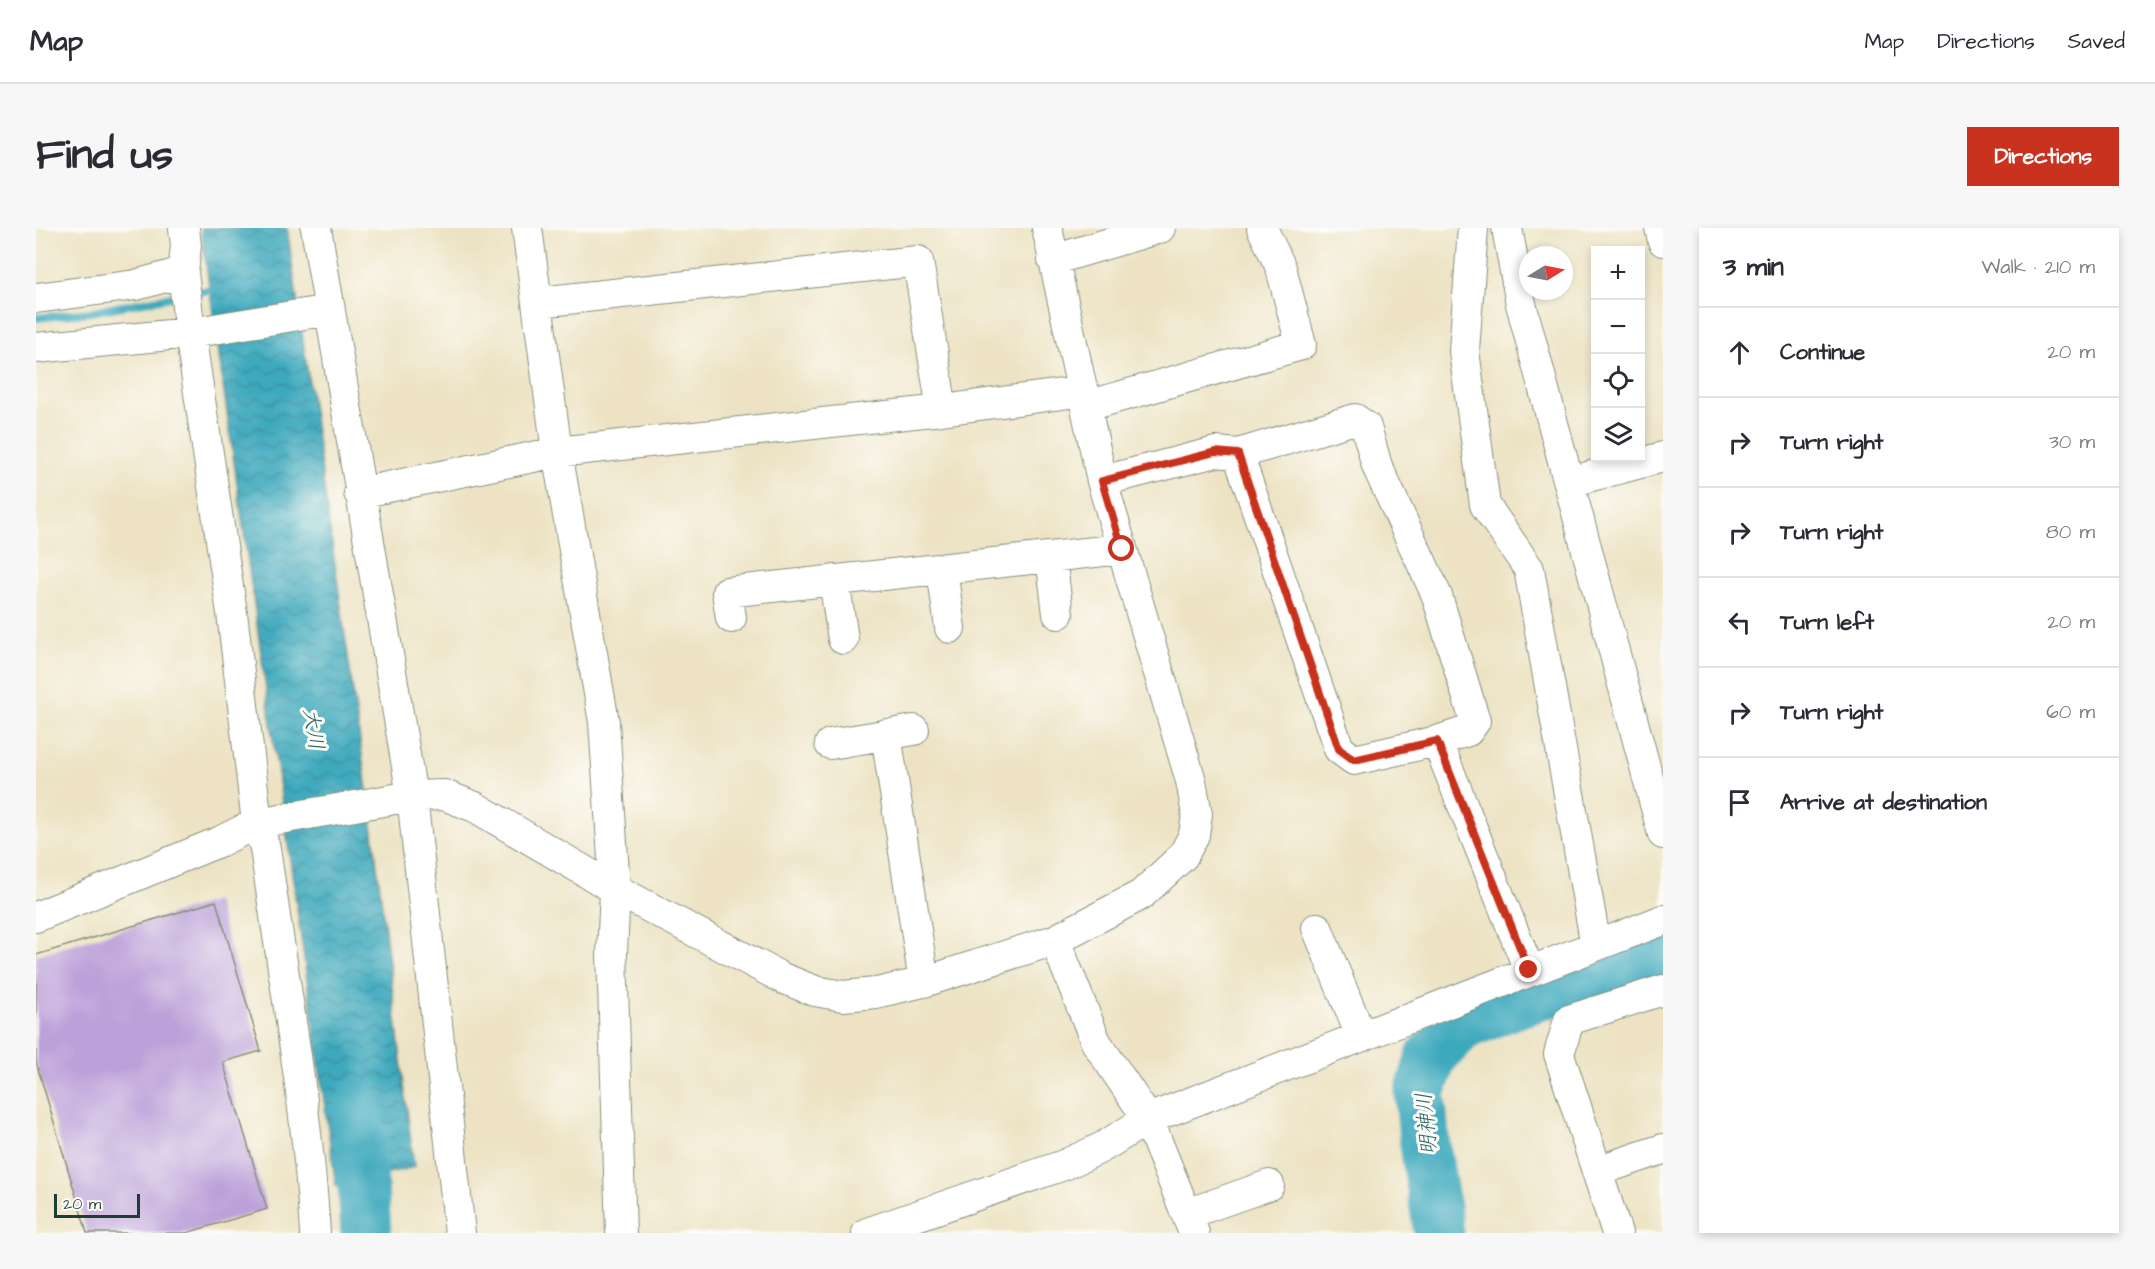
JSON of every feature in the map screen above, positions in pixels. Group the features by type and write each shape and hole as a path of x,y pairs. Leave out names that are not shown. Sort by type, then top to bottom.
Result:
{"street":[{"path":"184,228 186,246 183,276 193,326 263,822 313,1191 315,1233"},
{"path":"316,228 324,311 359,493 403,798 460,1233"},
{"path":"527,228 539,302 556,452 604,722 615,890 612,954 621,1233"},
{"path":"36,917 263,822 403,798 444,795 475,807 615,890 782,978 814,991 843,996 876,993 924,982 1055,940 1141,895 1183,856 1194,835 1197,814 1191,781 1102,481 1047,228"},
{"path":"1053,260 1160,228"},
{"path":"359,493 556,452 942,410 1085,398 1301,345 1281,268 1262,228"},
{"path":"1473,228 1464,351 1485,505 1530,569 1596,946"},
{"path":"1507,228 1521,304 1663,834"},
{"path":"1660,228 1663,241"},
{"path":"539,302 918,261 942,410"},
{"path":"36,298 136,285 183,276"},
{"path":"36,348 193,326 324,311"},
{"path":"1102,481 1215,452 1238,454 1355,419 1366,427 1377,466 1437,596 1475,721 1468,731 1437,741 1354,760 1339,749 1238,454"},
{"path":"1569,482 1663,457"},
{"path":"731,618 727,592 1122,549"},
{"path":"1051,557 1058,614"},
{"path":"942,569 950,628"},
{"path":"834,580 843,639"},
{"path":"830,744 900,732 924,982"},
{"path":"1437,741 1529,970"},
{"path":"867,1233 1064,1165 1101,1148 1148,1119 1663,920"},
{"path":"1317,928 1361,1036"},
{"path":"1055,940 1096,1042 1148,1119 1191,1224 1269,1185"},
{"path":"1617,1233 1559,1053 1569,1020 1663,990"},
{"path":"1597,1171 1663,1149"}],"water":[{"path":"201,228 287,228 373,832 414,1167 336,1185"}],"building":[{"path":"216,901 261,1051 223,1062 267,1209 186,1233 87,1233 36,1062 36,955"}],"waterway":[{"path":"36,318 90,312 219,288"},
{"name":"明神川","path":"1439,1233 1424,1138 1420,1093 1431,1057 1461,1026 1510,1005 1663,955"},
{"name":"大川","path":"358,1108 366,1233"}],"route":[{"path":"1122,549 1102,481 1215,452 1238,454 1339,749 1354,760 1437,741 1529,970"}]}
